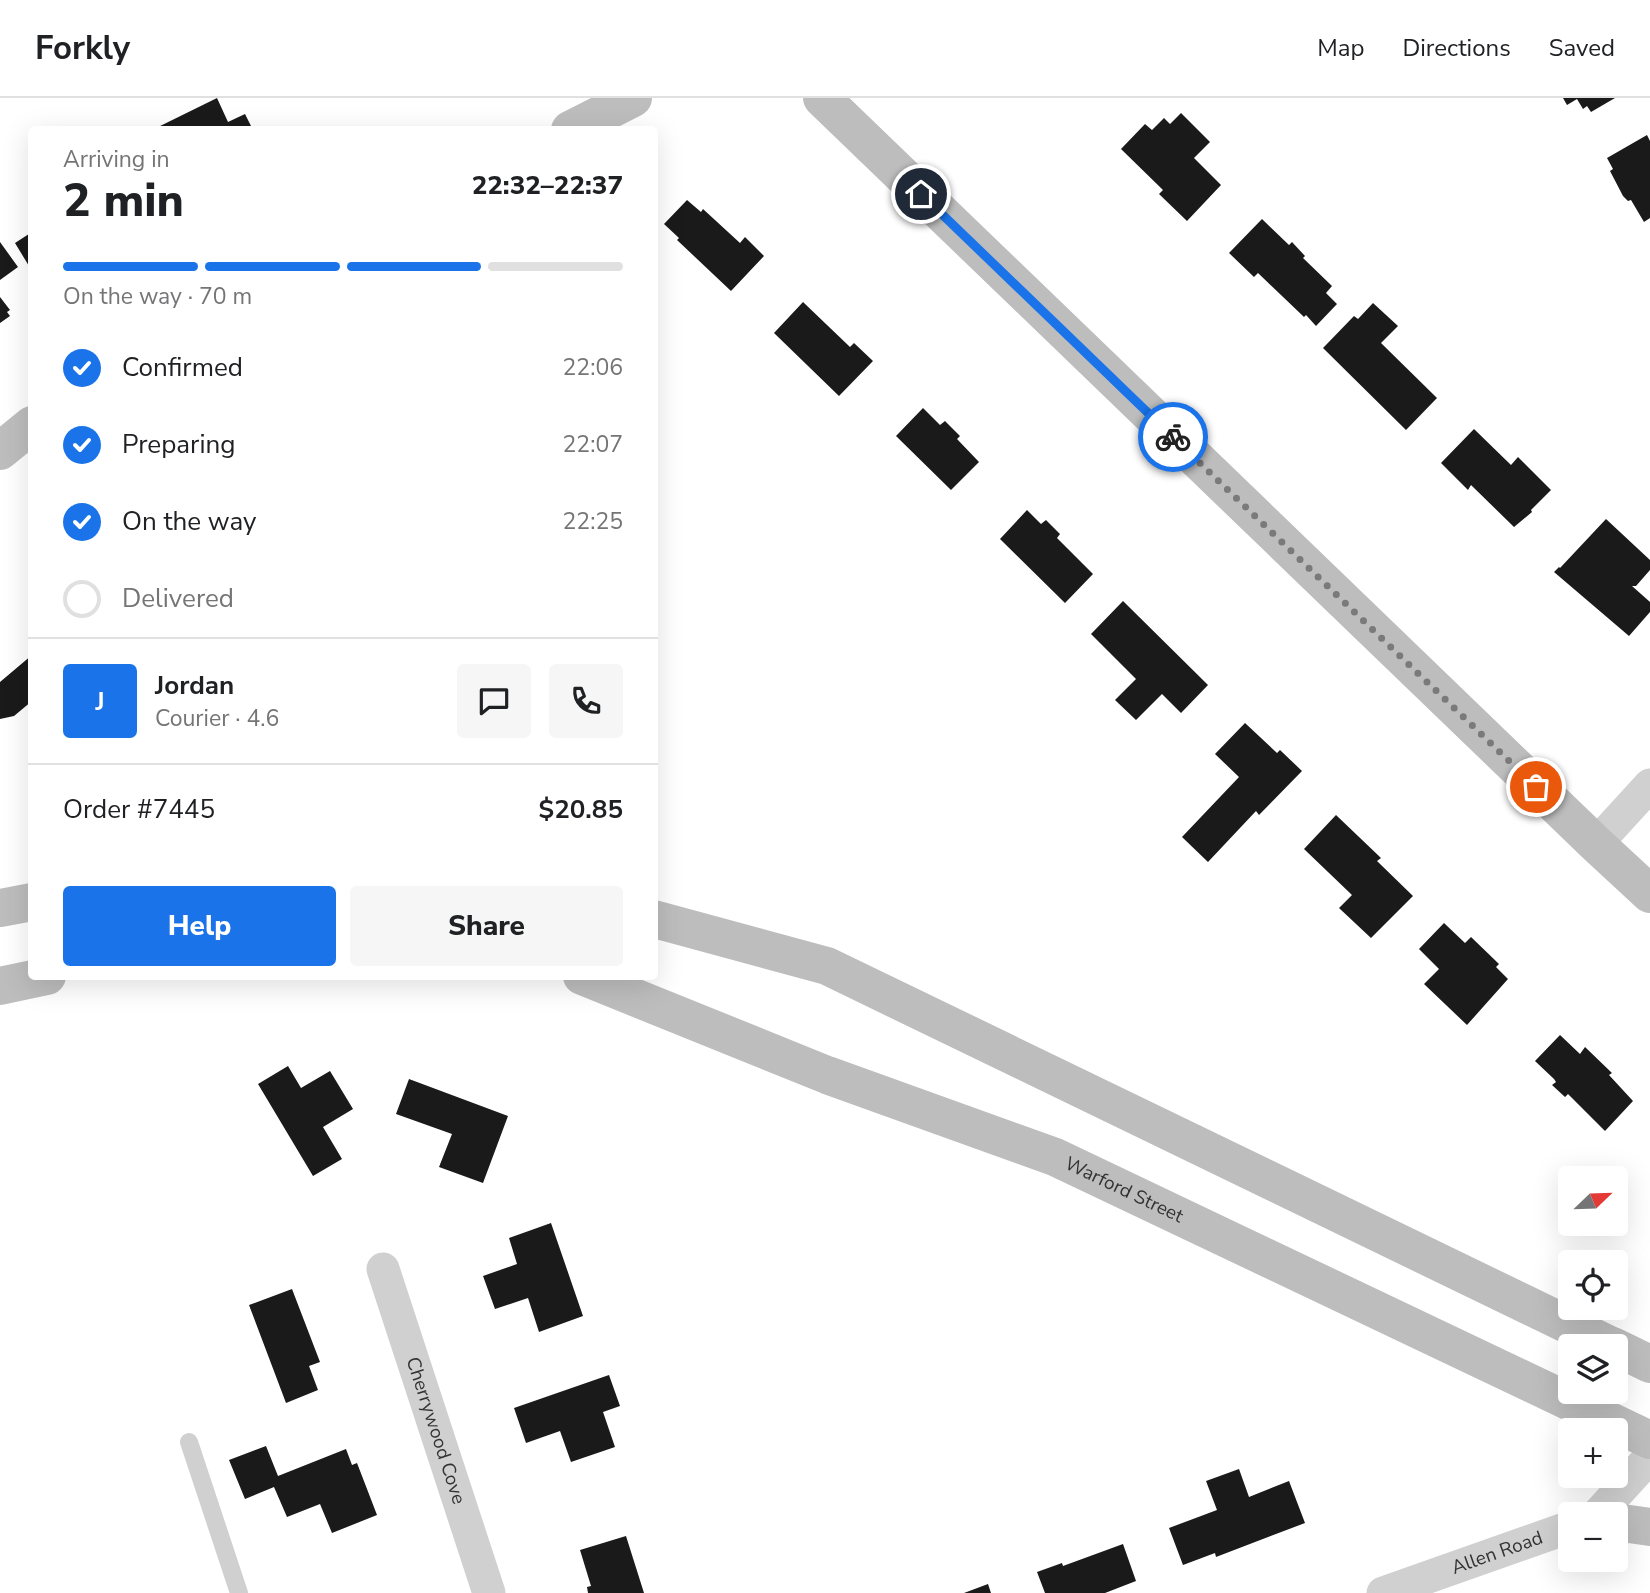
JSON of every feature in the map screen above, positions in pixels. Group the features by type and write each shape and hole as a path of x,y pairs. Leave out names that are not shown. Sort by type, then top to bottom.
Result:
{"main road":[{"path":"578,126 633,98"},
{"path":"822,98 1650,894"},
{"path":"0,452 28,428"},
{"path":"0,908 28,903"},
{"path":"658,920 827,966 1586,1334"},
{"path":"0,986 28,980"},
{"name":"Warford Street","path":"592,980 827,1074 1055,1157 1650,1440"},
{"path":"1628,1354 1650,1364"},
{"path":"1628,1524 1650,1527"}],"street":[{"path":"1596,844 1650,785"},
{"name":"Cherrywood Cove","path":"383,1269 489,1593"},
{"path":"1609,1502 1650,1457"},
{"name":"Allen Road","path":"1383,1593 1558,1531"}],"lane":[{"path":"190,1442 239,1593"}],"building":[{"path":"217,98 228,122 245,114 251,126 160,126"},
{"path":"1563,98 1615,98 1591,112 1587,106 1583,109 1577,99 1567,105"},
{"path":"1181,113 1210,142 1194,158 1221,185 1187,221 1159,194 1163,190 1121,149 1145,124 1152,130 1164,118 1170,124"},
{"path":"1647,135 1650,141 1650,218 1644,222 1631,200 1628,201 1623,196 1610,171 1613,169 1607,158"},
{"path":"687,200 701,212 703,209 740,243 745,237 764,256 731,291 677,240 679,238 664,224"},
{"path":"1262,219 1289,245 1292,242 1305,256 1303,258 1332,286 1326,293 1337,304 1316,326 1258,273 1254,277 1229,253"},
{"path":"28,235 28,264 15,243"},
{"path":"0,242 18,267 0,280"},
{"path":"0,297 10,310 7,312 10,316 0,323"},
{"path":"803,302 850,347 854,343 873,361 839,396 774,333"},
{"path":"1373,303 1398,326 1381,343 1437,398 1406,430 1323,348 1354,316 1358,319"},
{"path":"923,408 940,425 945,421 960,436 957,439 979,462 951,490 896,436"},
{"path":"1474,429 1511,465 1518,457 1551,490 1532,512 1514,527 1471,485 1468,490 1441,463"},
{"path":"1027,510 1041,524 1046,520 1060,534 1057,538 1093,574 1065,603 1000,539"},
{"path":"1606,519 1650,560 1650,570 1636,586 1632,586 1650,602 1650,612 1629,636 1554,572"},
{"path":"1123,601 1208,685 1181,713 1162,694 1136,720 1115,700 1136,679 1091,634"},
{"path":"28,658 28,704 14,716 0,719 0,682"},
{"path":"1245,723 1277,753 1280,750 1302,771 1259,815 1256,811 1208,862 1182,837 1239,777 1215,754"},
{"path":"1336,815 1381,858 1377,861 1413,896 1371,938 1339,908 1352,895 1304,849"},
{"path":"1444,923 1465,943 1471,937 1499,964 1496,967 1508,979 1467,1025 1424,984 1439,969 1419,949"},
{"path":"1560,1035 1580,1054 1585,1047 1612,1073 1609,1075 1633,1101 1605,1131 1568,1094 1565,1097 1552,1085 1556,1082 1554,1079 1535,1061"},
{"path":"288,1066 301,1088 330,1071 353,1109 323,1127 342,1159 313,1176 258,1084"},
{"path":"409,1079 508,1116 483,1183 439,1167 452,1134 396,1114"},
{"path":"551,1223 583,1316 539,1332 528,1298 495,1309 483,1276 517,1264 509,1238"},
{"path":"292,1289 320,1362 309,1366 318,1390 286,1403 249,1305"},
{"path":"609,1375 620,1406 603,1412 615,1447 571,1462 560,1431 526,1443 514,1408"},
{"path":"266,1446 278,1476 346,1449 352,1465 357,1463 377,1515 332,1533 320,1504 287,1517 274,1487 245,1499 229,1460"},
{"path":"1239,1469 1249,1497 1289,1481 1305,1523 1216,1557 1215,1553 1183,1565 1169,1528 1217,1510 1206,1481"},
{"path":"626,1536 644,1593 588,1593 587,1587 591,1586 580,1550"},
{"path":"1123,1544 1136,1581 1105,1593 1045,1593 1037,1572 1062,1563 1063,1566"},
{"path":"988,1584 991,1593 964,1593"}],"way so far":[{"path":"1173,437 1536,787"}],"route":[{"path":"921,194 1173,437"}]}
